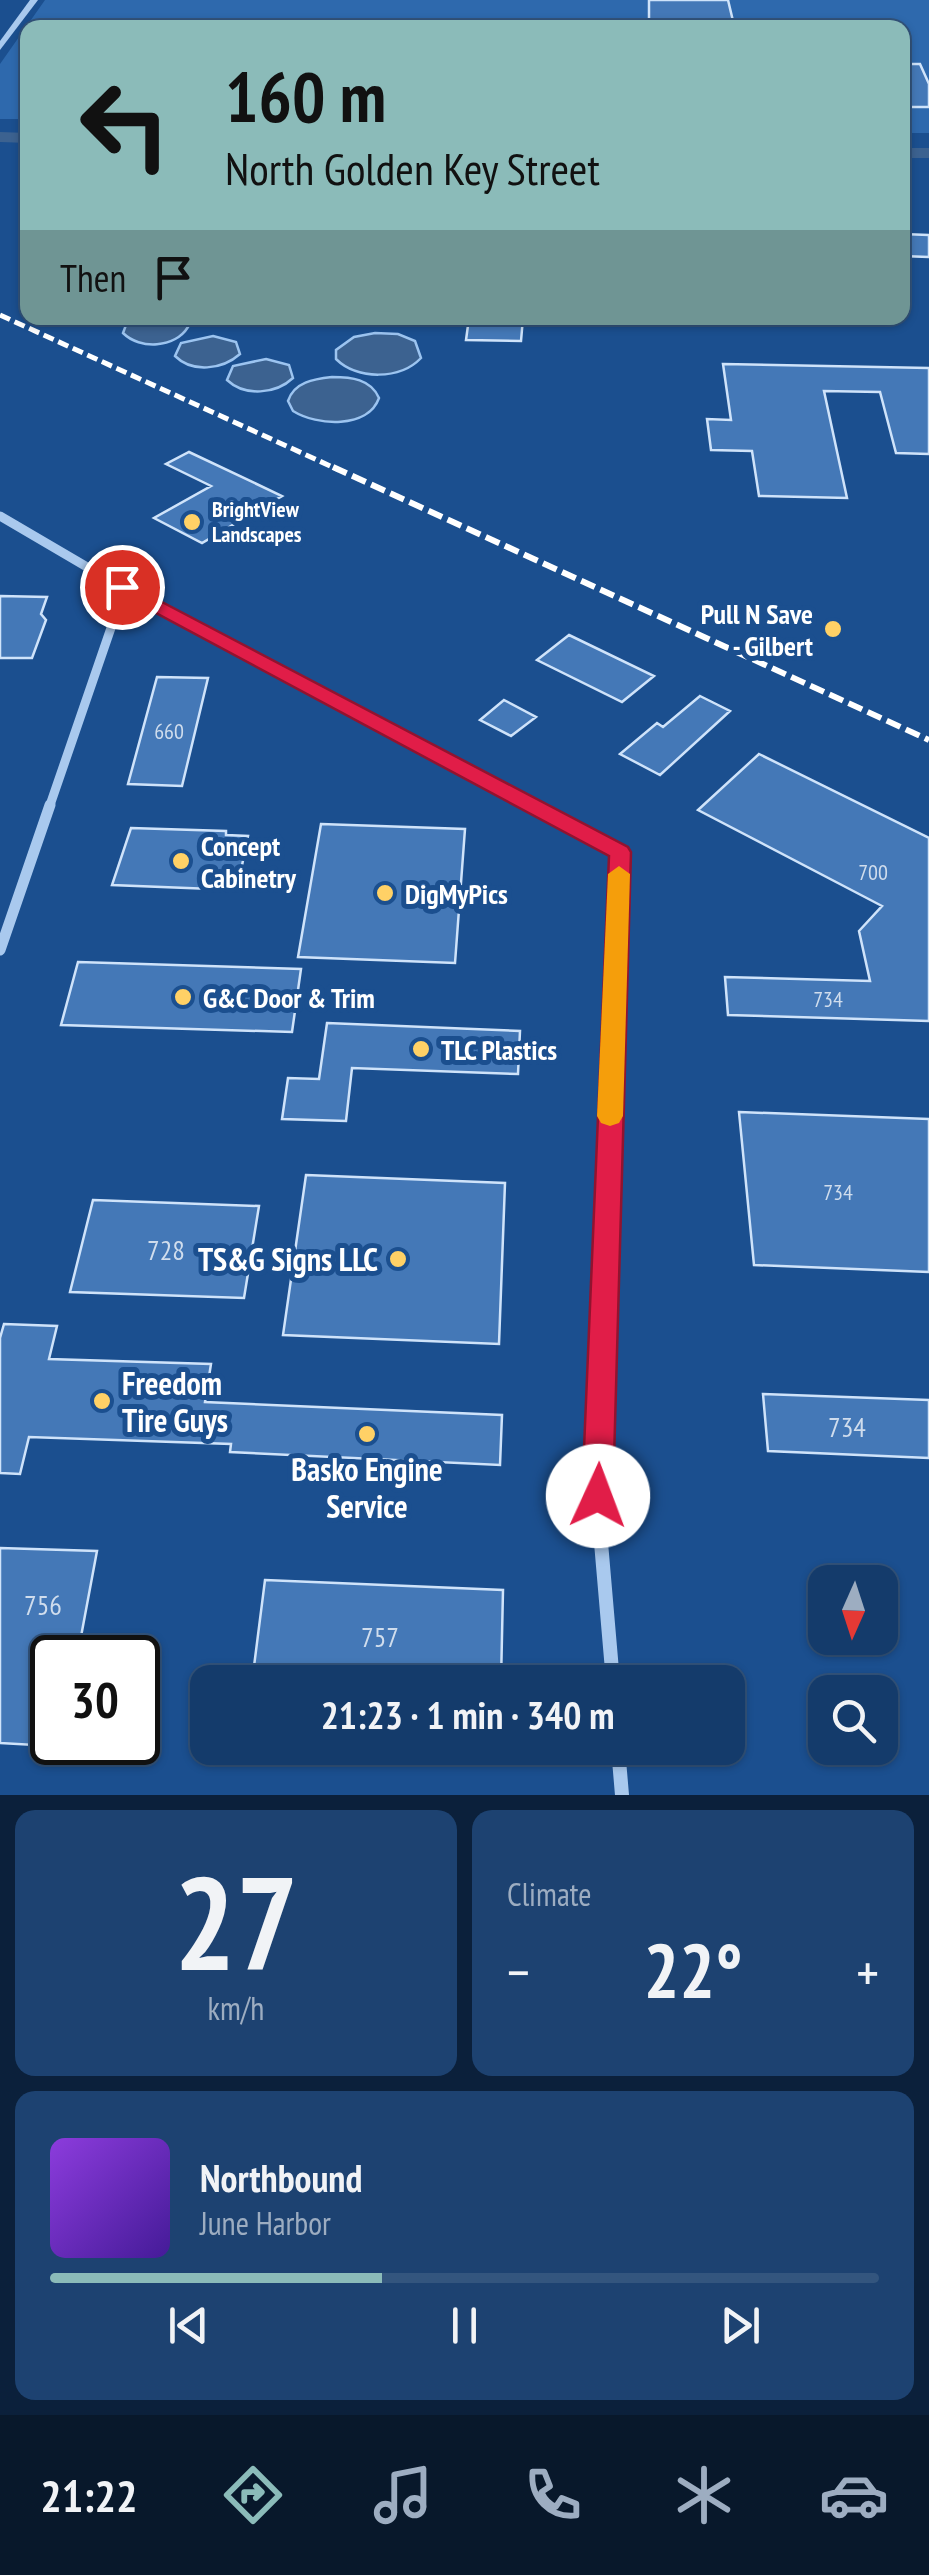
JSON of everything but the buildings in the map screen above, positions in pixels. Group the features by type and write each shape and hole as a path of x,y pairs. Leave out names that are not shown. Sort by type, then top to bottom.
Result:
{"street":[{"path":"0,47 34,0"},
{"path":"0,516 145,600 620,852 598,1496 612,1665"},
{"path":"0,950 112,625 114,600 102,575"},
{"path":"112,625 145,600"},
{"path":"619,1765 622,1795"}],"shaded area":[{"path":"45,0 929,0 929,133 910,133 910,20 31,20"},
{"path":"20,36 20,119 0,119 0,64"},
{"path":"126,325 188,327 175,339 157,344 138,342 123,333"},
{"path":"398,334 415,341 421,358 402,370 378,375 355,371 336,359 336,350 354,337"},
{"path":"213,336 236,342 240,354 207,367 190,365 175,356 181,343"},
{"path":"266,359 289,365 293,378 260,391 243,389 227,380 233,366"},
{"path":"332,377 366,383 379,398 364,415 341,422 315,420 293,411 288,401 295,390 312,380"}],"waterway":[{"path":"0,137 20,138"},
{"path":"910,153 929,153"}],"railway":[{"path":"0,315 20,324"},
{"path":"22,325 339,470"},
{"path":"333,467 929,740"}],"slow traffic":[{"path":"610,1116 619,874"}],"place":[{"name":"BrightView Landscapes","path":"192,522"},
{"name":"Pull N Save - Gilbert","path":"833,629"},
{"name":"Concept Cabinetry","path":"181,861"},
{"name":"DigMyPics","path":"385,893"},
{"name":"G&C Door & Trim","path":"183,997"},
{"name":"TLC Plastics","path":"421,1049"},
{"name":"TS&G Signs LLC","path":"398,1259"},
{"name":"Freedom Tire Guys","path":"102,1401"},
{"name":"Basko Engine Service","path":"367,1434"}],"route":[{"path":"122,587 620,852 598,1496"}]}
